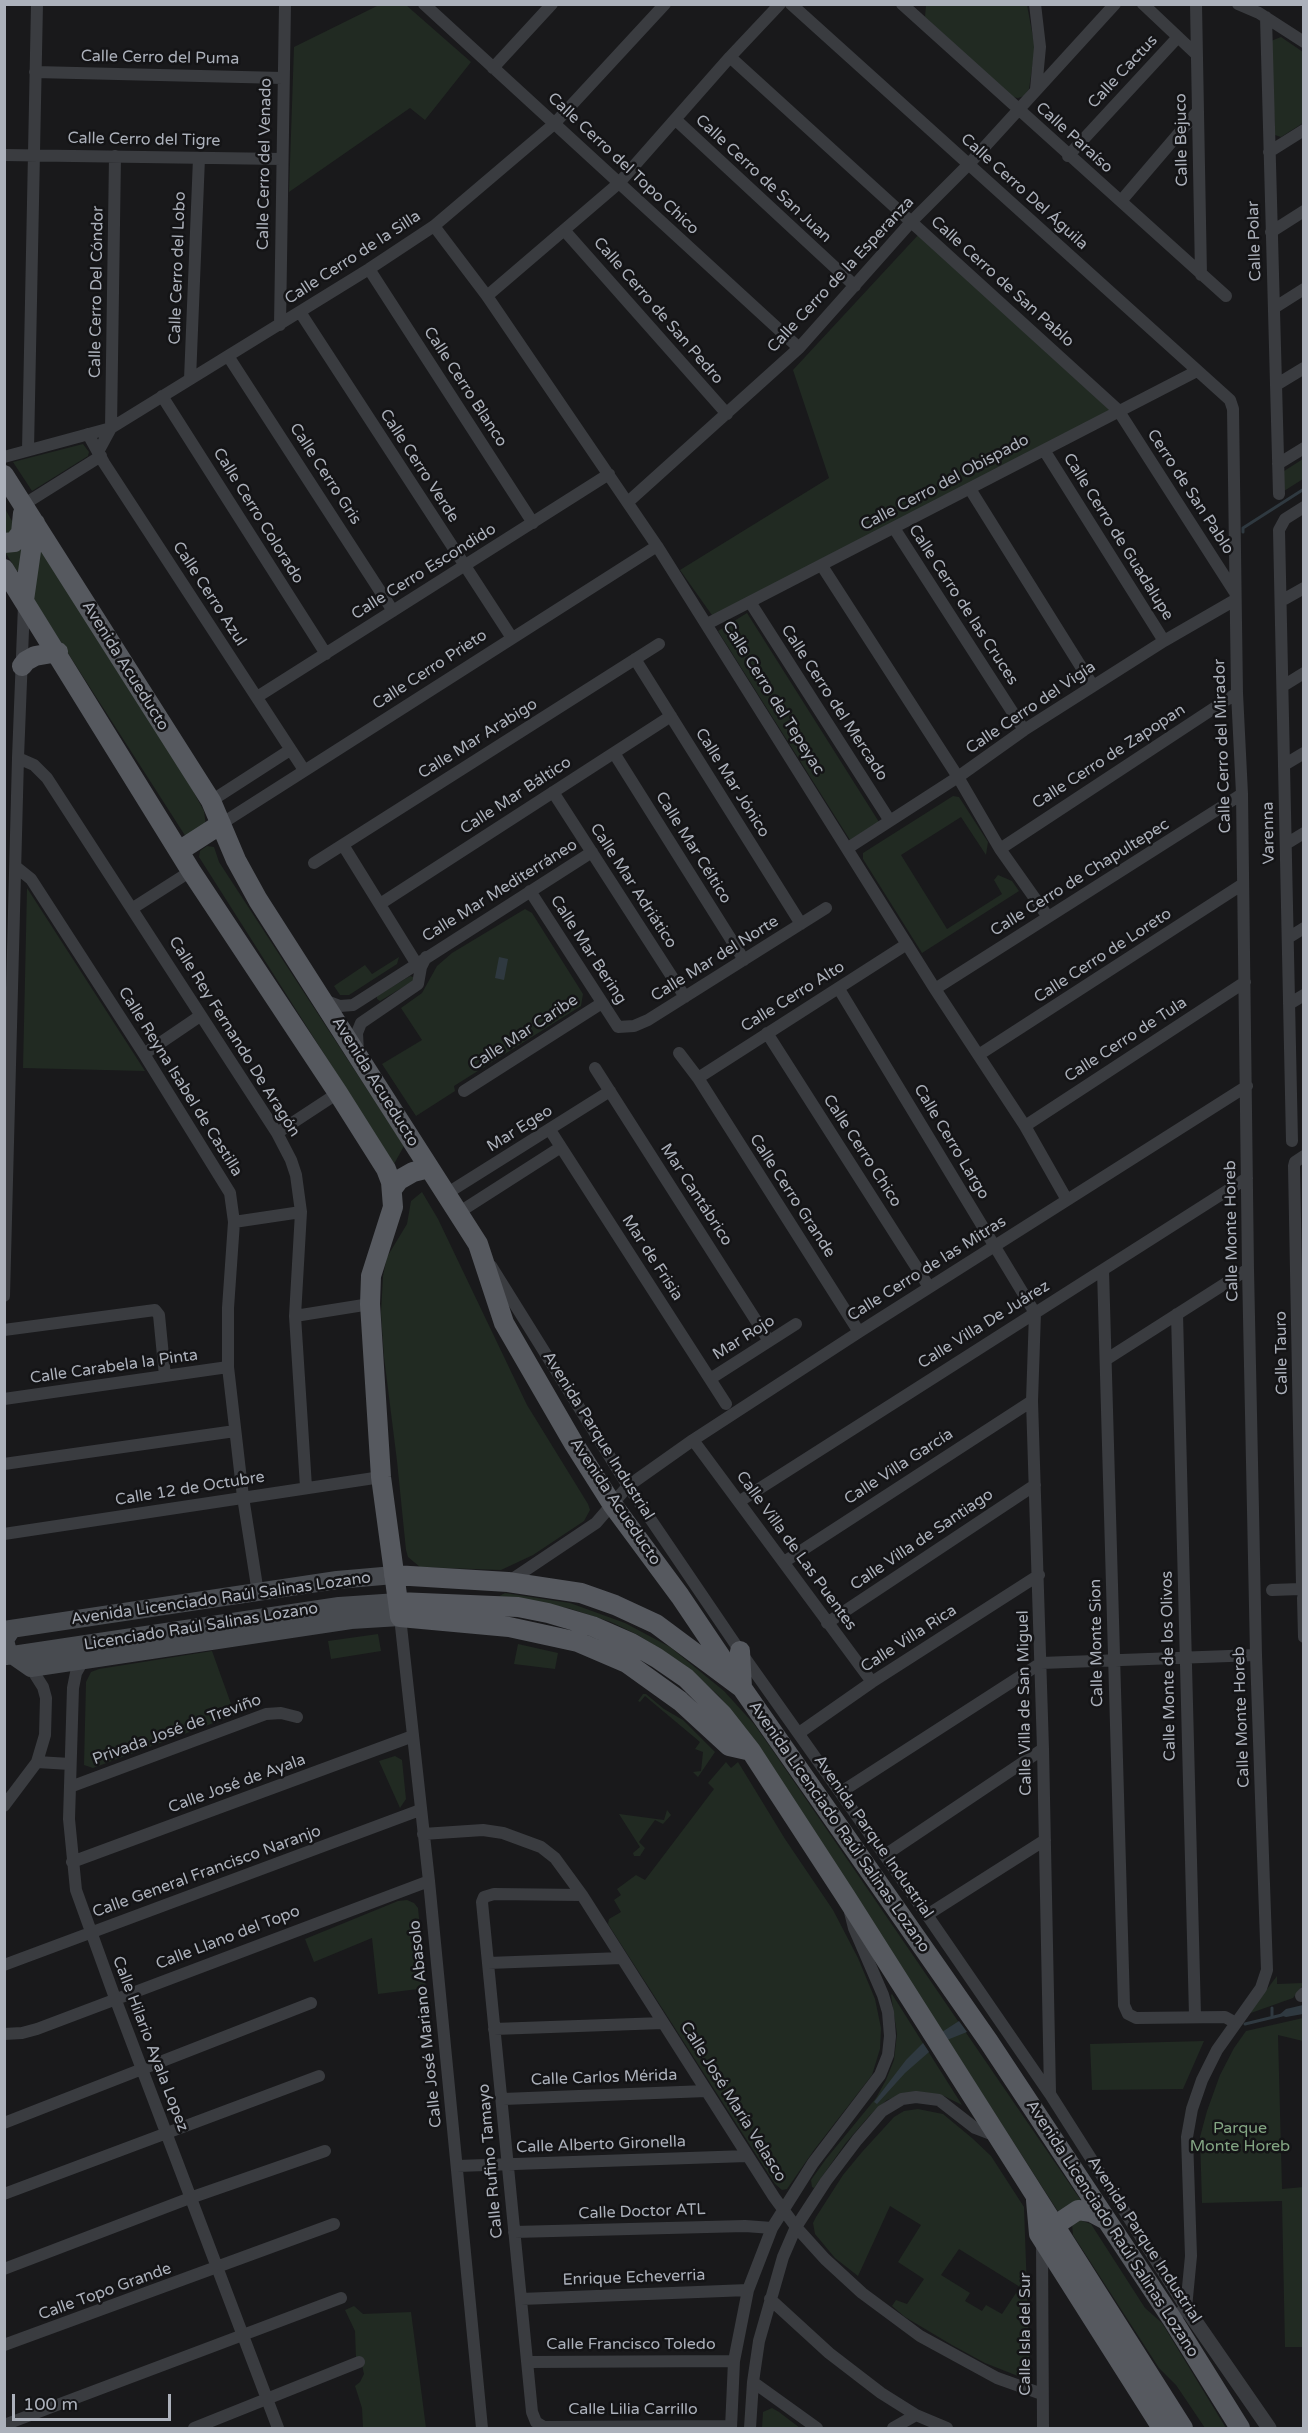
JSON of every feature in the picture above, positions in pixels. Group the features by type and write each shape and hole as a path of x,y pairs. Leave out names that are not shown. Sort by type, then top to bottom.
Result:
{"main road":[{"name":"Avenida Acueducto","path":"4,475 211,801 236,860 258,899 478,1245 504,1323 574,1444 612,1504 680,1596 742,1688"},
{"path":"4,543 14,542 21,533 23,505"},
{"path":"24,600 35,523"},
{"path":"4,568 58,652 191,871 386,1169 393,1188 393,1207 371,1276 370,1304 381,1477 399,1610"},
{"path":"22,666 36,656 58,652"},
{"path":"179,851 221,824"},
{"path":"386,1169 394,1170 406,1166 417,1148"},
{"path":"393,1188 399,1180 413,1172 429,1168"},
{"name":"Avenida Licenciado Raúl Salinas Lozano","path":"8,1630 337,1580 394,1575 508,1582 575,1591 639,1616 680,1641 742,1688 759,1710 989,2042 1106,2220 1179,2313 1240,2428"},
{"path":"8,1630 5,1640 8,1656 31,1668 351,1620 436,1603 444,1598 484,1597 508,1582"},
{"name":"Avenida Licenciado Raúl Salinas Lozano","path":"436,1603 518,1607 548,1612 592,1626 631,1643 657,1658 686,1678 716,1708 751,1751 998,2137 1035,2197 1048,2233 1183,2428"},
{"name":"Licenciado Raúl Salinas Lozano","path":"8,1656 339,1606 399,1610"},
{"path":"399,1610 509,1627 578,1642 607,1653 646,1676 692,1711 729,1746 751,1751"},
{"path":"740,1651 742,1688"},
{"path":"1106,2220 1091,2212 1078,2210 1048,2233 1162,2428"}],"street":[{"path":"28,450 37,4"},
{"name":"Calle Cerro del Venado","path":"280,325 285,4"},
{"path":"493,68 552,4"},
{"name":"Calle Cerro de la Silla","path":"4,457 111,428 280,325 434,226 554,124 665,4"},
{"path":"487,296 619,183 780,4"},
{"name":"Calle Cerro Del Águila","path":"792,4 1232,405"},
{"name":"Calle Paraíso","path":"902,4 1226,296"},
{"path":"918,19 920,4"},
{"path":"1035,4 1040,47 1036,89"},
{"name":"Calle Cerro de la Esperanza","path":"628,502 799,348 911,222 969,164 1115,4"},
{"path":"1143,4 1196,54"},
{"name":"Calle Bejuco","path":"1196,4 1201,275"},
{"path":"1238,4 1266,17 1304,42"},
{"name":"Calle Cerro del Topo Chico","path":"433,7 493,68 799,348"},
{"name":"Calle Polar","path":"1266,17 1279,494"},
{"name":"Calle Cactus","path":"1068,156 1178,37"},
{"name":"Calle Cerro de San Pablo","path":"730,57 1118,410"},
{"name":"Calle Cerro del Puma","path":"35,72 283,78"},
{"path":"1121,201 1198,111"},
{"name":"Calle Cerro de San Juan","path":"676,120 855,286"},
{"path":"1269,152 1304,130"},
{"name":"Calle Cerro del Tigre","path":"4,155 282,159"},
{"name":"Calle Cerro Del Cóndor","path":"111,428 115,156"},
{"name":"Calle Cerro del Lobo","path":"190,379 199,158"},
{"path":"1271,231 1304,211"},
{"name":"Calle Cerro del Tepeyac","path":"434,226 487,296 657,546 935,989 980,1054 1025,1126 1067,1200"},
{"name":"Calle Cerro de San Pedro","path":"564,230 727,414"},
{"name":"Calle Cerro Blanco","path":"369,269 533,523"},
{"path":"1274,308 1304,289"},
{"name":"Calle Cerro Verde","path":"300,312 512,638"},
{"name":"Calle Cerro Gris","path":"228,356 393,611"},
{"path":"1276,386 1304,368"},
{"name":"Calle Cerro del Obispado","path":"707,624 1197,371"},
{"name":"Calle Cerro Colorado","path":"162,396 326,654"},
{"name":"Calle Cerro del Mirador","path":"1232,405 1247,1086"},
{"name":"Cerro de San Pablo","path":"1118,410 1235,596"},
{"path":"23,505 99,454 111,428"},
{"name":"Calle Cerro Azul","path":"88,434 304,770"},
{"path":"1278,464 1304,448"},
{"name":"Calle Cerro de Guadalupe","path":"1044,450 1164,641"},
{"name":"Calle Cerro Escondido","path":"256,697 609,474"},
{"path":"970,489 1093,686"},
{"name":"Varenna","path":"1292,1141 1280,524 1304,507"},
{"name":"Calle Cerro de las Cruces","path":"894,528 1024,730"},
{"name":"Calle Cerro Prieto","path":"221,824 657,546"},
{"path":"822,566 958,777 1000,849 1048,917"},
{"path":"1281,602 1304,588"},
{"name":"Calle Cerro del Vigía","path":"848,848 958,777 1024,730 1235,596"},
{"path":"4,1296 9,916 16,867 24,600"},
{"name":"Calle Cerro del Mercado","path":"750,602 890,821"},
{"name":"Calle Mar Arabigo","path":"314,863 659,644"},
{"name":"Calle Mar Jónico","path":"635,659 801,924"},
{"path":"1282,686 1304,673"},
{"name":"Calle Cerro de Zapopan","path":"1000,849 1237,693"},
{"name":"Calle Mar Báltico","path":"380,904 671,716"},
{"path":"211,801 291,750"},
{"name":"Calle Mar Céltico","path":"614,753 744,960"},
{"path":"1284,765 1304,753"},
{"name":"Calle Rey Fernando De Aragón","path":"18,758 34,765 47,778 277,1133 291,1160 296,1175 301,1212 295,1316 306,1487"},
{"name":"Calle Mar Adriático","path":"554,792 685,997"},
{"name":"Calle Cerro de Chapultepec","path":"935,989 1242,794"},
{"path":"1286,844 1304,833"},
{"path":"343,845 380,904 421,960"},
{"name":"Calle Mar Mediterráneo","path":"322,1000 345,1006 353,1005 592,852"},
{"name":"Calle Reyna Isabel de Castilla","path":"16,867 31,879 227,1187 234,1221 228,1308 228,1367 243,1497 258,1593"},
{"path":"133,908 191,871"},
{"name":"Calle Cerro de Loreto","path":"980,1054 1243,884"},
{"name":"Calle Mar Bering","path":"530,891 618,1027"},
{"name":"Calle Mar del Norte","path":"618,1027 641,1024 826,908"},
{"path":"1288,938 1304,928"},
{"name":"Calle Cerro Alto","path":"698,1078 907,944"},
{"name":"Calle Mar Mediterráneo","path":"359,1056 358,1028 364,1021 418,984 421,960"},
{"name":"Calle Cerro de Tula","path":"1025,1126 1245,982"},
{"name":"Calle Cerro Largo","path":"838,989 1035,1312"},
{"path":"1289,1004 1304,995"},
{"path":"365,996 376,1013"},
{"name":"Calle Mar Caribe","path":"464,1091 602,1003"},
{"path":"144,1054 200,1016"},
{"name":"Calle Cerro Chico","path":"767,1033 929,1287"},
{"name":"Calle Cerro Grande","path":"679,1053 698,1078 859,1332"},
{"name":"Mar Cantábrico","path":"595,1068 769,1341"},
{"path":"1291,1088 1304,1080"},
{"name":"Calle Monte Horeb","path":"1179,2313 1191,2256 1187,2157 1189,2124 1202,2080 1217,2050 1262,1988 1267,1974 1256,1655 1248,1269 1247,1086"},
{"name":"Calle Cerro de las Mitras","path":"508,1582 596,1523 628,1486 693,1440 929,1287 1247,1086"},
{"name":"Mar Egeo","path":"446,1194 610,1091"},
{"path":"277,1133 338,1093"},
{"name":"Mar de Frisia","path":"550,1130 726,1404"},
{"path":"458,1213 561,1147"},
{"name":"Calle Tauro","path":"1272,1590 1302,1588 1300,1237 1294,1166 1295,1161 1304,1156"},
{"name":"Calle Villa De Juárez","path":"740,1501 1247,1178"},
{"path":"234,1221 301,1212"},
{"name":"Avenida Parque Industrial","path":"478,1245 628,1486 740,1651 841,1792 1050,2094 1179,2313 1269,2428"},
{"path":"1107,1359 1248,1269"},
{"name":"Calle Monte Sion","path":"1103,1270 1124,2005 1128,2014 1136,2018 1195,2016"},
{"path":"295,1316 370,1304"},
{"path":"4,1330 155,1310 159,1316 165,1376"},
{"name":"Calle Villa de San Miguel","path":"1035,1312 1032,1401 1039,1575 1050,2094"},
{"name":"Calle Monte de los Olivos","path":"1177,1314 1195,2016"},
{"name":"Mar Rojo","path":"710,1379 795,1324"},
{"name":"Calle Carabela la Pinta","path":"4,1399 228,1367"},
{"name":"Calle Villa García","path":"784,1562 1032,1401"},
{"path":"4,1464 235,1431"},
{"name":"Calle Villa de Las Puentes","path":"693,1440 872,1682"},
{"name":"Calle 12 de Octubre","path":"4,1534 381,1477"},
{"name":"Calle Villa de Santiago","path":"827,1623 1035,1485"},
{"name":"Calle Villa Rica","path":"799,1732 872,1682 1039,1575"},
{"path":"1303,1598 1303,1635"},
{"name":"Calle José Mariano Abasolo","path":"399,1610 429,1881 482,2428"},
{"path":"841,1792 1041,1663 1256,1655"},
{"name":"Calle Hilario Ayala Lopez","path":"84,1659 73,1681 70,1764 72,1862 76,1890 278,2428"},
{"path":"4,1806 37,1762 45,1735 46,1698 43,1687 31,1668"},
{"name":"Privada José de Treviño","path":"70,1787 266,1714 281,1713 297,1717"},
{"name":"Calle José de Ayala","path":"72,1862 413,1736"},
{"path":"885,1855 1043,1749"},
{"path":"37,1762 70,1764"},
{"name":"Calle General Francisco Naranjo","path":"4,1965 420,1810"},
{"name":"Calle José María Velasco","path":"423,1834 483,1830 503,1833 541,1847 555,1858 582,1895 747,2156 796,2228 850,2283 904,2325 971,2365 1021,2388 1042,2394"},
{"path":"927,1915 1045,1840"},
{"name":"Calle Llano del Topo","path":"4,2034 37,2029 429,1881"},
{"name":"Calle Rufino Tamayo","path":"536,2422 532,2412 529,2362 507,2165 503,2099 482,1909 484,1897 494,1894 582,1895"},
{"path":"731,2427 734,2361 748,2290 772,2228 813,2163 880,2075 888,2055 890,2036 888,2012 854,1928 846,1897"},
{"path":"488,1964 622,1958"},
{"path":"4,2123 311,2002"},
{"path":"1195,2016 1225,2017 1236,2023"},
{"path":"494,2029 663,2023"},
{"path":"4,2194 319,2076"},
{"name":"Calle Carlos Mérida","path":"503,2099 706,2091"},
{"path":"750,2428 759,2341 783,2257 796,2228 826,2181 857,2140 882,2111 902,2100 916,2097 939,2100 975,2128 998,2137"},
{"path":"4,2269 190,2198 325,2151"},
{"name":"Calle Alberto Gironella","path":"457,2166 747,2156"},
{"name":"Calle Topo Grande","path":"4,2345 217,2269 334,2224"},
{"name":"Calle Doctor ATL","path":"514,2232 745,2226 772,2228"},
{"name":"Calle Isla del Sur","path":"1042,2428 1048,2233"},
{"name":"Enrique Echeverria","path":"521,2299 748,2290"},
{"path":"4,2425 341,2298"},
{"path":"770,2299 855,2374 916,2415 947,2428"},
{"name":"Calle Francisco Toledo","path":"529,2362 734,2361"},
{"path":"194,2428 359,2362"},
{"path":"753,2382 817,2428"},
{"path":"893,2428 916,2415"},
{"name":"Calle Lilia Carrillo","path":"536,2422 544,2427 731,2427"}],"green space":[{"path":"379,5 406,5 471,62 425,120 410,108 289,192 294,47"},
{"path":"926,5 1027,5 1035,48 1029,89 1024,96 1012,97 925,17"},
{"path":"1281,37 1303,52 1303,123 1281,137 1275,135 1271,41"},
{"path":"919,234 1113,413 714,618 680,570 829,478 793,370"},
{"path":"83,444 89,452 88,456 32,491 13,462"},
{"path":"1303,459 1303,479 1284,491 1284,471"},
{"path":"4,507 16,528 5,536"},
{"path":"24,538 19,571 17,571 5,552"},
{"path":"38,551 42,551 187,780 204,811 206,826 186,837 30,594"},
{"path":"747,613 879,822 850,840 718,631"},
{"path":"953,796 959,797 988,842 986,855 961,817 901,855 947,929 1002,894 994,880 998,875 1012,881 1019,891 922,953 863,859 863,853"},
{"path":"207,846 214,847 219,862 404,1146 394,1164 199,857 200,851"},
{"path":"27,888 145,1071 23,1068"},
{"path":"525,909 532,913 583,994 581,1006 454,1086 455,1091 416,1116 382,1064 422,1040 401,1008 422,993 437,966 452,953"},
{"path":"399,957 397,964 349,995 340,995 334,986 365,965 372,974"},
{"path":"410,976 413,977 413,981 380,1001 377,999 377,996"},
{"path":"422,1192 438,1219 527,1405 590,1510 584,1521 533,1555 501,1570 420,1567 408,1557 406,1550 381,1313 383,1276 387,1257 407,1224 411,1201"},
{"path":"505,1593 570,1603 625,1623 670,1647 724,1691 754,1724 773,1751 1082,2202 1059,2213 756,1742 719,1696 683,1664 638,1635 611,1622 568,1608 494,1599"},
{"path":"378,1634 381,1651 331,1659 328,1641"},
{"path":"518,1644 558,1653 555,1669 514,1664"},
{"path":"212,1651 235,1715 93,1768 84,1765 86,1682 91,1672"},
{"path":"643,1694 683,1720 715,1752 698,1777 693,1772 701,1771 703,1752 695,1749 700,1742 645,1696 640,1702 638,1701"},
{"path":"395,1756 402,1760 406,1799 400,1808 379,1761"},
{"path":"726,1762 731,1768 738,1762 785,1839 833,1910 858,1958 875,1999 881,2028 880,2049 872,2075 787,2189 782,2190 775,2184 608,1924 609,1919 621,1912 614,1900 621,1895 617,1889 636,1875 645,1880 714,1789 708,1783"},
{"path":"667,1810 671,1815 663,1824 655,1820 639,1842 645,1848 640,1856 634,1856 633,1853 640,1847 619,1814 664,1820"},
{"path":"407,1900 418,1908 426,1988 378,1994 372,1938 314,1962 305,1939 398,1901"},
{"path":"1277,1976 1277,1984 1303,1983 1303,1985 1293,1998 1248,2014"},
{"path":"892,1994 962,2105 944,2096 921,2092 907,2093 887,2100 870,2115 845,2144 814,2188 811,2180 876,2098 886,2080 894,2060 897,2034"},
{"name":"Parque Monte Horeb","path":"1303,2018 1303,2041 1278,2035 1282,2189 1304,2187 1303,2347 1285,2347 1282,2201 1202,2203 1200,2137 1220,2075 1246,2031"},
{"path":"1204,2041 1183,2089 1092,2090 1090,2044"},
{"path":"918,2109 943,2114 991,2156 1024,2207 1030,2375 1028,2380 985,2363 905,2317 892,2306 896,2300 907,2304 924,2279 898,2262 921,2225 890,2206 858,2276 835,2258 815,2234 813,2223 843,2175 894,2117 904,2111","holes":["959,2249 1020,2287 1002,2314 986,2305 982,2311 965,2301 970,2293 941,2275"]},
{"path":"1077,2219 1091,2224 1145,2308 1162,2323 1226,2428 1205,2428 1176,2385 1159,2368 1073,2235 1072,2224"},
{"path":"354,2306 363,2314 411,2312 426,2428 363,2428 362,2408 355,2386 364,2374 362,2365 356,2359 355,2331 345,2310"},
{"path":"772,2408 800,2428 762,2428 763,2412"}],"shaded area":[{"path":"499,957 508,959 504,980 495,978"},
{"path":"1303,2005 1303,2014 1286,2017 1279,2015 1286,2009"},
{"path":"959,2021 967,2032 947,2040 942,2032"},
{"path":"923,2043 929,2052 905,2073 877,2104 874,2102 906,2060"}],"waterway":[{"path":"1243,532 1243,528 1304,489"},
{"path":"1272,2008 1272,2017"},
{"path":"1245,2024 1282,2015"}]}
